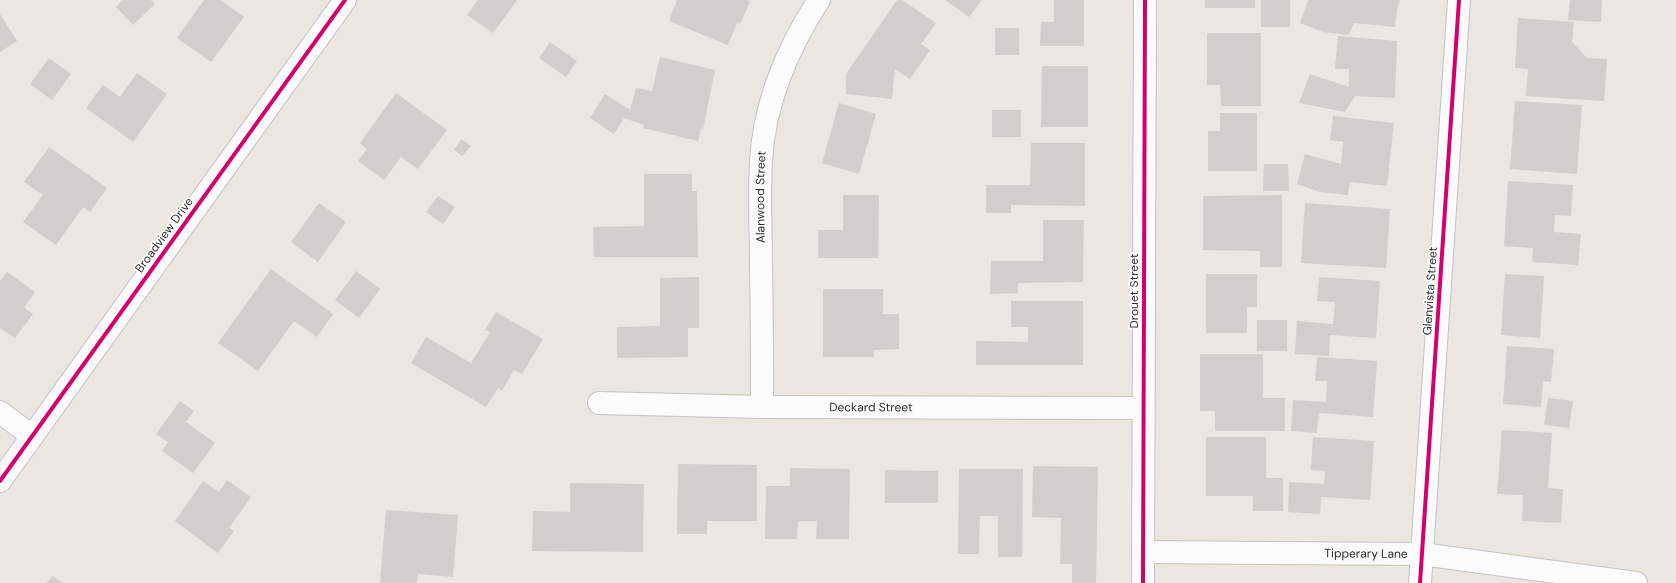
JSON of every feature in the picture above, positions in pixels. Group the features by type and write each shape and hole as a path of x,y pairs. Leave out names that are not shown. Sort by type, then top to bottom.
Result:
{"street":[{"name":"Broadview Drive","path":"0,481 344,0"},
{"name":"Alanwood Street","path":"762,407 761,159 766,124 786,59 809,15 820,0"},
{"name":"Drouet Street","path":"1143,583 1145,0"},
{"name":"Glenvista Street","path":"1420,583 1459,0"},
{"name":"Deckard Street","path":"599,403 762,407 1143,408"},
{"path":"0,412 32,436"},
{"name":"Tipperary Lane","path":"1143,552 1422,554 1636,583"}],"building":[{"path":"123,0 151,0 155,4 133,25 116,7"},
{"path":"204,0 220,0 244,17 211,62 177,38"},
{"path":"478,0 517,0 493,33 467,15"},
{"path":"677,0 747,0 750,2 740,24 737,23 728,45 669,21"},
{"path":"897,0 902,0 936,23 921,44 930,50 910,79 895,69 892,99 846,94 846,74"},
{"path":"945,0 982,0 969,17"},
{"path":"1054,0 1084,0 1084,46 1040,46 1041,22 1054,22"},
{"path":"1205,0 1255,0 1255,8 1205,8"},
{"path":"1261,0 1290,0 1290,27 1261,27"},
{"path":"1308,0 1400,0 1397,9 1395,27 1354,23 1349,35 1323,32 1300,23"},
{"path":"1570,0 1602,0 1601,22 1568,20"},
{"path":"0,14 17,41 0,52"},
{"path":"1518,18 1574,22 1572,42 1587,58 1607,59 1604,101 1526,96 1528,69 1515,68"},
{"path":"995,28 1019,28 1019,55 995,55"},
{"path":"1207,33 1261,33 1261,106 1221,106 1220,85 1207,85"},
{"path":"1338,36 1397,41 1395,98 1355,96 1345,112 1299,103 1310,74 1349,87 1349,69 1335,69"},
{"path":"550,42 577,61 566,77 539,58"},
{"path":"660,57 715,70 703,129 701,128 698,141 643,128 644,125 624,118 614,134 590,118 605,94 630,110 636,88 652,91"},
{"path":"49,58 71,74 52,100 30,84"},
{"path":"1042,66 1088,66 1088,127 1041,127"},
{"path":"137,73 167,94 133,142 86,108 103,85 120,97"},
{"path":"396,93 447,130 418,169 401,157 384,180 358,161 367,149 360,143"},
{"path":"1515,101 1582,105 1577,174 1510,169"},
{"path":"839,103 876,114 859,174 822,163"},
{"path":"992,110 1021,110 1021,137 992,137"},
{"path":"1220,113 1257,113 1257,171 1208,171 1208,131 1220,131"},
{"path":"1333,116 1394,123 1387,186 1350,182 1348,195 1320,192 1297,184 1305,154 1341,164 1343,142 1330,140"},
{"path":"461,139 471,146 462,156 454,150"},
{"path":"1031,143 1085,143 1085,206 1011,205 1011,213 986,213 986,185 1030,185"},
{"path":"49,147 107,188 90,212 83,207 56,245 23,222 43,195 24,182"},
{"path":"1264,164 1288,164 1289,191 1263,191"},
{"path":"644,174 692,174 692,191 697,191 698,257 594,257 593,227 644,226"},
{"path":"1508,181 1573,185 1571,216 1555,215 1554,232 1581,234 1578,265 1532,262 1533,248 1504,246"},
{"path":"843,195 879,195 878,258 818,258 818,230 843,230"},
{"path":"1282,195 1282,267 1260,267 1260,251 1203,250 1203,196"},
{"path":"438,196 455,207 443,224 426,212"},
{"path":"319,203 346,222 318,262 291,242"},
{"path":"1305,203 1390,209 1386,268 1301,263"},
{"path":"1043,220 1084,220 1083,282 1018,283 1018,293 990,294 991,261 1043,261"},
{"path":"271,269 333,314 317,337 294,321 258,371 218,343"},
{"path":"356,271 380,289 359,318 335,300"},
{"path":"7,272 35,292 24,308 33,314 15,338 0,328 0,281"},
{"path":"1206,274 1257,274 1257,307 1247,307 1247,333 1206,333"},
{"path":"1505,274 1544,276 1540,338 1501,335"},
{"path":"699,277 699,328 688,328 688,357 617,358 617,327 660,326 660,278"},
{"path":"1319,277 1380,281 1376,338 1330,335 1329,356 1295,354 1297,321 1333,324 1335,302 1317,301"},
{"path":"823,289 883,289 883,314 899,314 899,349 874,350 874,357 823,357"},
{"path":"1011,301 1083,301 1083,365 976,365 976,341 1028,342 1028,327 1011,327"},
{"path":"496,312 543,339 522,374 514,370 502,391 498,388 486,407 411,363 426,337 471,363 490,332 485,330"},
{"path":"1257,320 1287,320 1287,351 1257,351"},
{"path":"1507,346 1554,349 1551,382 1543,381 1541,407 1503,404"},
{"path":"1200,354 1263,354 1263,398 1285,398 1285,431 1215,431 1215,411 1200,411"},
{"path":"1317,357 1377,361 1373,417 1319,413 1317,433 1291,431 1293,400 1326,402 1327,381 1315,381"},
{"path":"1548,398 1573,401 1569,428 1544,425"},
{"path":"180,401 194,411 186,422 215,443 193,473 162,451 168,442 156,434"},
{"path":"1502,430 1552,433 1548,488 1563,489 1561,523 1522,521 1523,495 1497,494"},
{"path":"1206,437 1266,437 1266,478 1283,478 1283,511 1253,511 1253,496 1206,496"},
{"path":"1313,437 1374,441 1370,500 1321,497 1320,514 1288,512 1289,482 1324,484 1325,471 1311,470"},
{"path":"678,464 757,465 757,521 707,521 707,534 677,534"},
{"path":"1033,466 1098,467 1096,583 1072,583 1072,564 1060,564 1061,518 1032,517"},
{"path":"790,468 850,469 849,539 816,539 817,521 798,521 797,539 765,539 766,486 790,486"},
{"path":"959,469 1023,469 1022,557 998,557 998,516 980,516 979,554 958,554"},
{"path":"885,470 938,471 938,503 885,503"},
{"path":"227,480 251,497 229,528 234,531 218,553 175,521 203,481 219,492"},
{"path":"570,483 644,484 643,552 532,551 533,511 570,512"},
{"path":"386,510 458,515 453,577 418,574 417,583 380,583"},
{"path":"52,576 63,583 47,583"}],"cycle path":[{"path":"0,481 345,0"},
{"path":"1143,583 1145,0"},
{"path":"1420,583 1459,0"}]}
